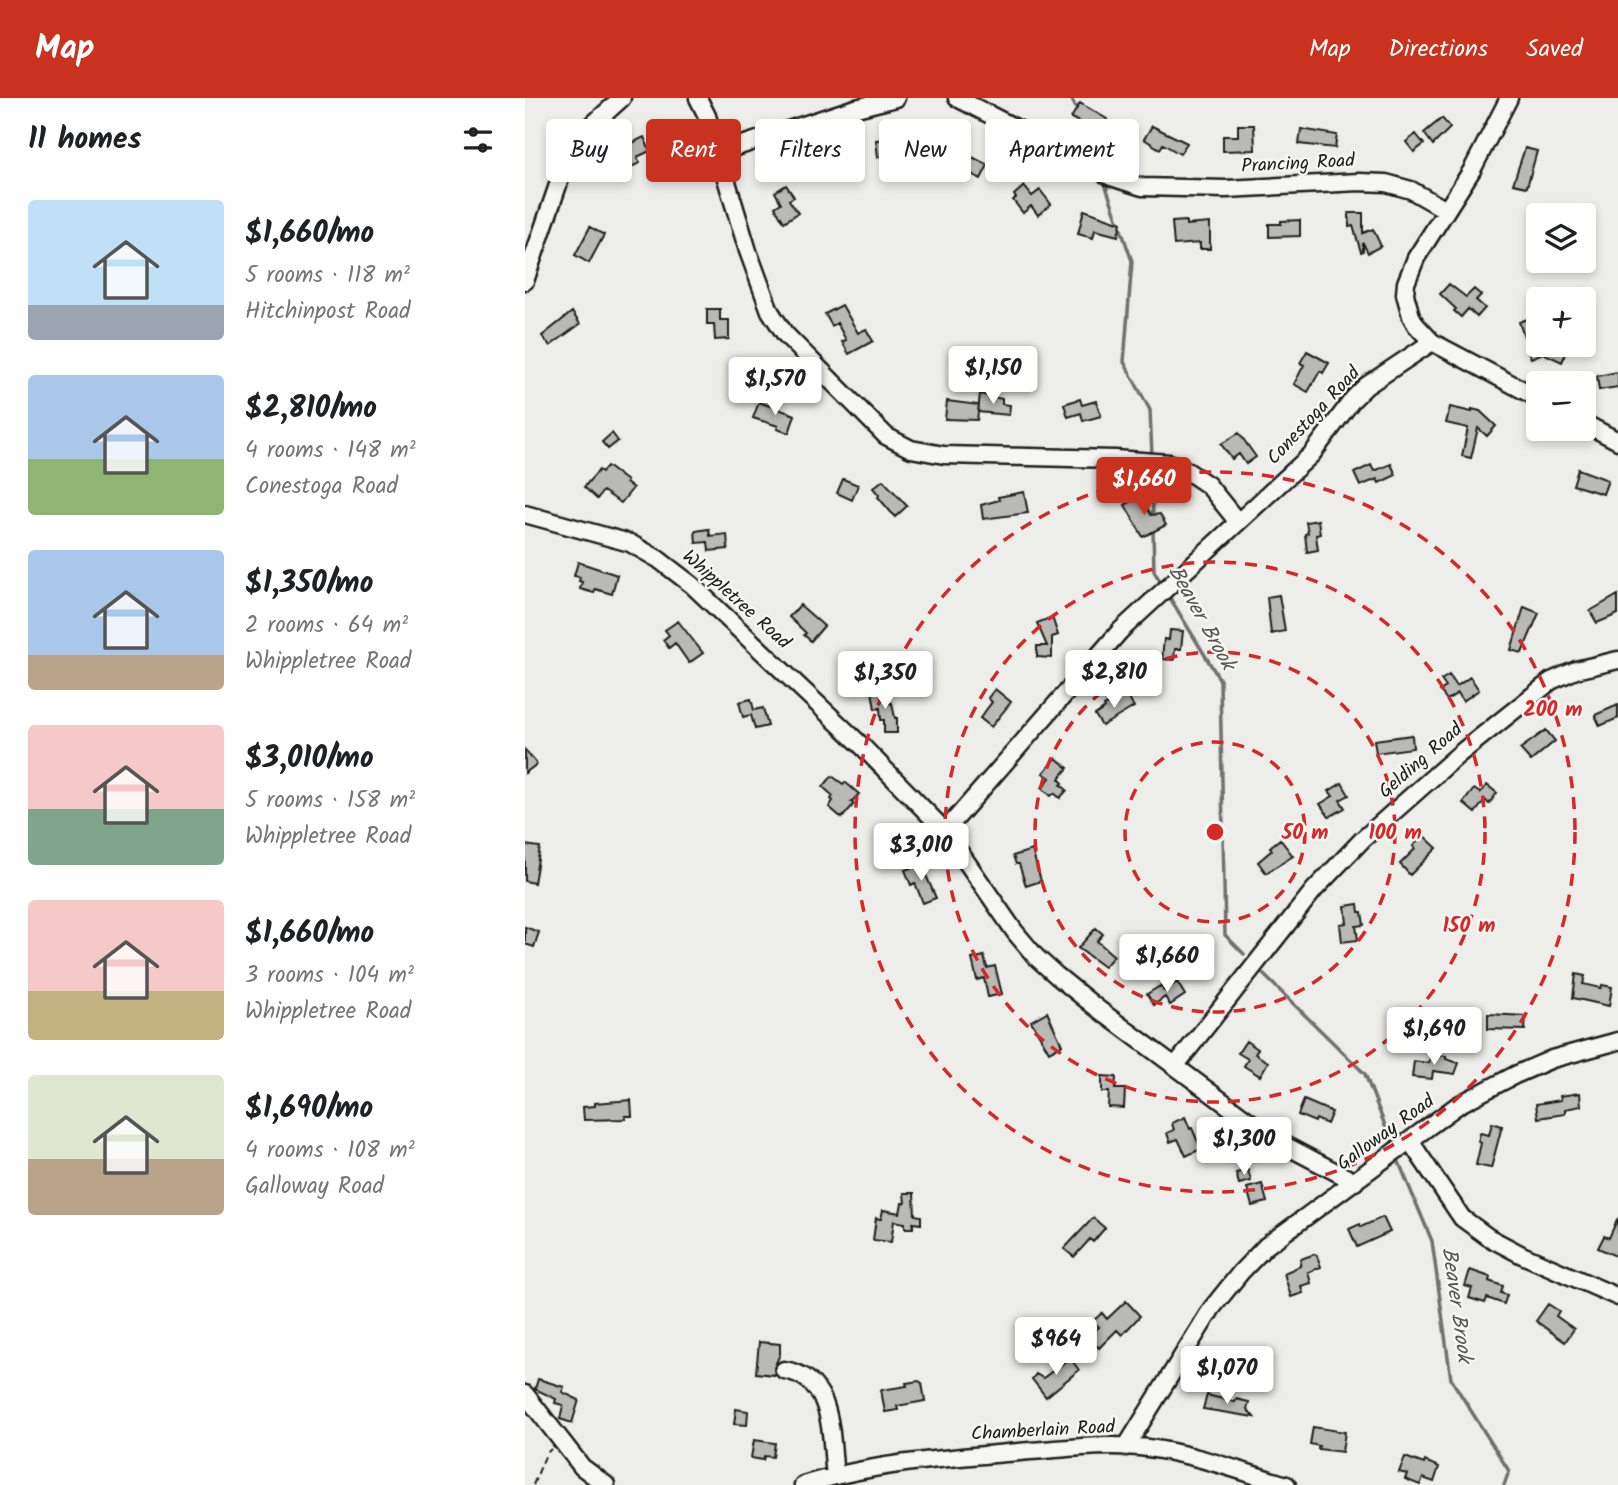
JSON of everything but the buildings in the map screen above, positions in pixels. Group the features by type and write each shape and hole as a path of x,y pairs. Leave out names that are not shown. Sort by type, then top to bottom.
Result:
{"street":[{"path":"525,281 570,150 580,135 622,98"},
{"path":"698,98 708,119"},
{"path":"741,145 852,109 896,98"},
{"name":"Prancing Road","path":"957,98 1111,177 1142,187 1226,189 1386,183 1411,190 1446,210"},
{"path":"1509,98 1472,170 1416,258 1406,283 1407,305 1411,316 1432,342 1526,392"},
{"path":"727,182 769,312 785,334 886,436 911,449 944,455 1169,463 1181,467 1208,485 1237,521"},
{"name":"Conestoga Road","path":"945,831 1120,631 1312,454 1366,386 1432,342"},
{"path":"1596,429 1618,441"},
{"name":"Whippletree Road","path":"525,514 630,543 692,584 862,746 945,831 1015,932 1036,957 1098,1009 1273,1139 1355,1182"},
{"name":"Gelding Road","path":"1176,1066 1314,890 1363,839 1458,755 1551,681 1576,670 1618,660"},
{"name":"Galloway Road","path":"1266,1247 1458,1105 1515,1074 1552,1059 1618,1041"},
{"path":"1410,1141 1462,1218 1488,1237 1522,1255 1618,1297"},
{"name":"Chamberlain Road","path":"803,1485 835,1476 854,1479 959,1457 1081,1447 1126,1447 1212,1308 1241,1272 1266,1247"},
{"path":"784,1370 804,1375 816,1385 821,1394 826,1407 835,1476"},
{"path":"525,1394 583,1467 606,1485"},
{"path":"1126,1447 1168,1452 1287,1485"}],"path":[{"path":"533,1485 546,1454 560,1439"}],"waterway":[{"name":"Beaver Brook","path":"1071,98 1078,112"},
{"name":"Beaver Brook","path":"1104,182 1132,261 1124,362 1150,410 1152,456"},
{"name":"Beaver Brook","path":"1152,467 1153,519"},
{"name":"Beaver Brook","path":"1153,530 1154,571 1163,586"},
{"name":"Beaver Brook","path":"1167,593 1220,680 1225,935 1244,954"},
{"name":"Beaver Brook","path":"1263,974 1365,1074 1391,1141"},
{"name":"Beaver Brook","path":"1398,1160 1432,1241 1451,1379 1509,1471 1504,1485"}]}
